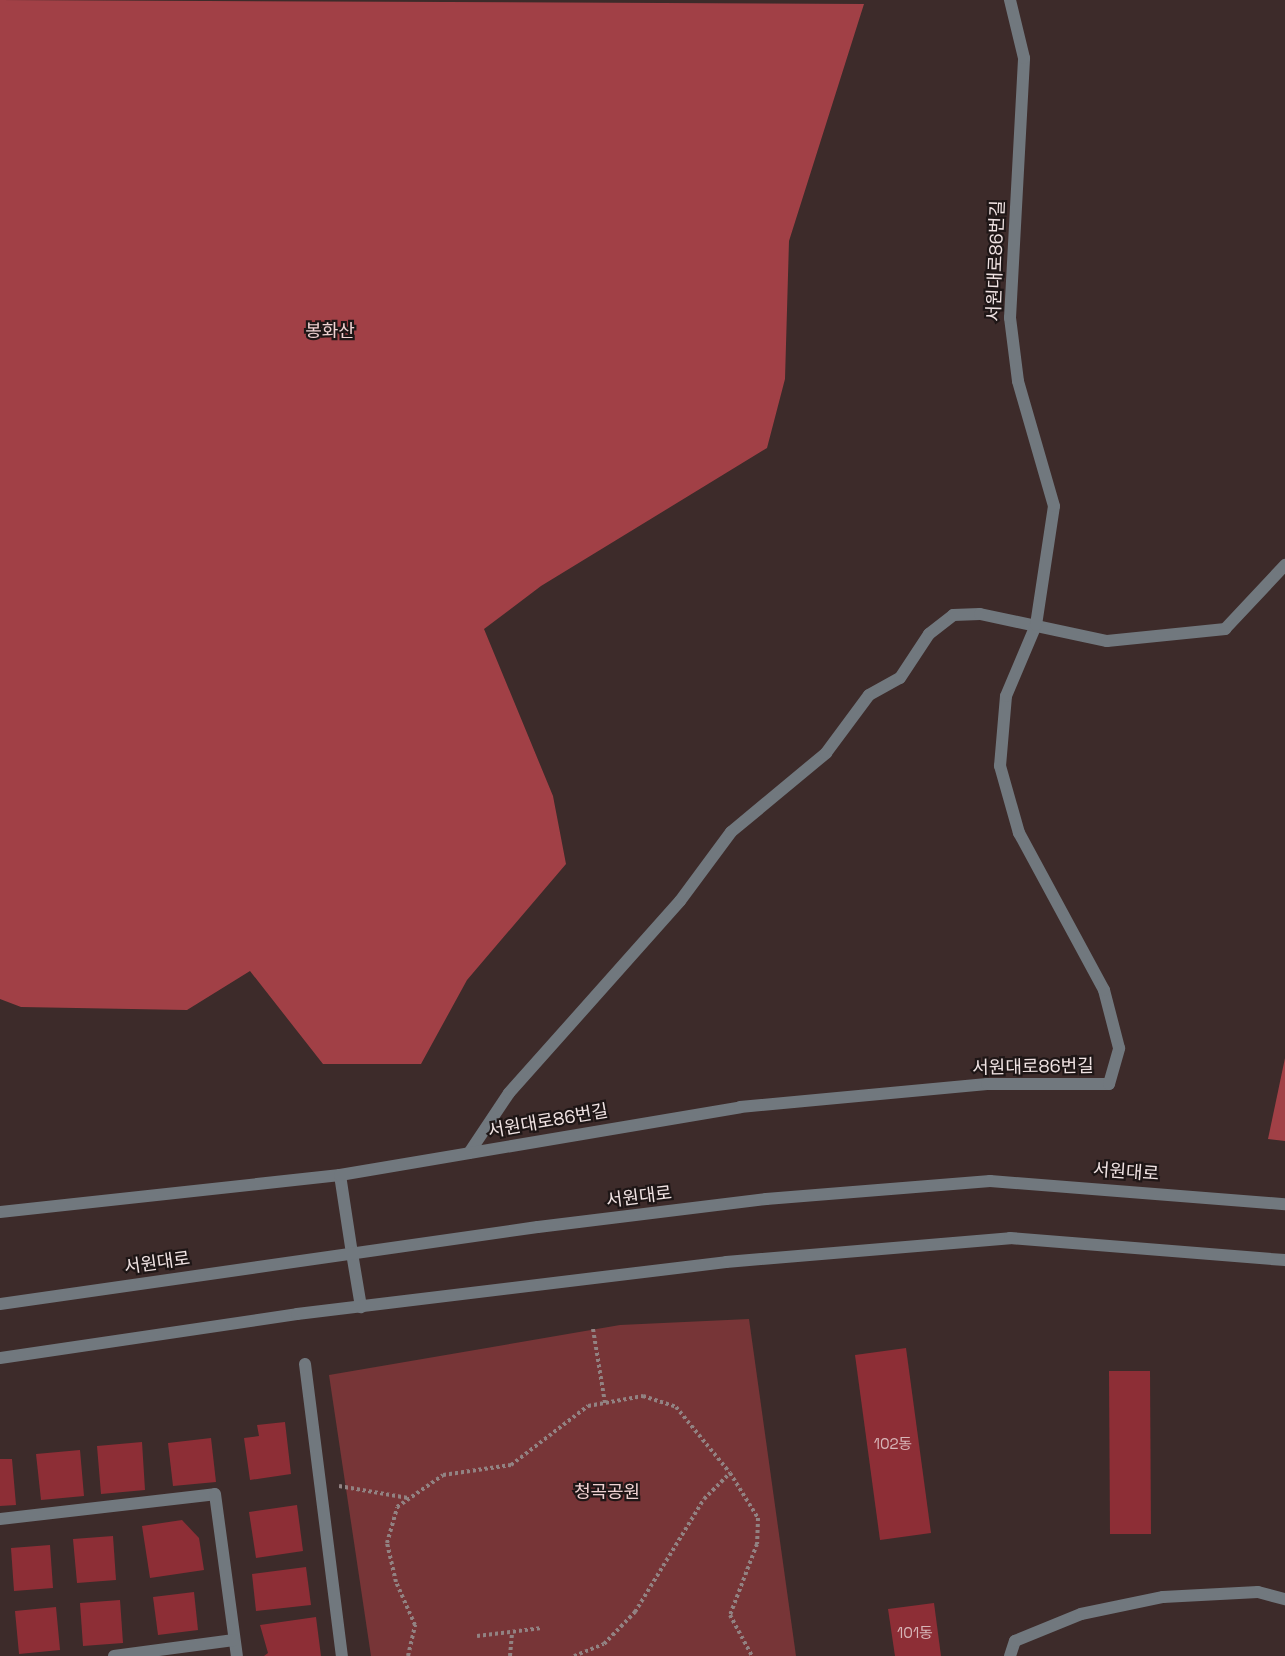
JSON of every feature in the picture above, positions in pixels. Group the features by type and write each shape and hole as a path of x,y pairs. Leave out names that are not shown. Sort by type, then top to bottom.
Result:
{"street":[{"name":"서원대로86번길","path":"0,1212 340,1175 740,1107 987,1084 1109,1084 1119,1048 1104,990 1019,833 1000,766 1006,696 1036,625 1054,506 1018,381 1010,318 1024,58 1010,0"},
{"name":"서원대로86번길","path":"469,1153 509,1093 680,901 731,832 826,753 869,695 900,678 929,634 953,615 980,614 1107,641 1225,629 1285,565"},
{"path":"340,1175 361,1307"},
{"name":"서원대로","path":"0,1304 351,1253 766,1199 990,1181 1285,1204"},
{"path":"0,1358 361,1307 726,1262 1010,1238 1285,1260"},
{"path":"305,1364 324,1487 342,1656"},
{"path":"0,1519 215,1494 237,1656"},
{"path":"1010,1656 1015,1641 1081,1614 1173,1596 1258,1592 1285,1599"},
{"path":"114,1656 234,1640"}],"path":[{"path":"593,1329 605,1403"},
{"path":"408,1656 415,1624 396,1582 387,1543 397,1507 443,1475 511,1465 588,1406 643,1396 676,1407 730,1473 758,1518 757,1544 730,1615 752,1656"},
{"path":"574,1656 604,1644 635,1612 704,1499 730,1473"},
{"path":"324,1487 355,1486 409,1499"},
{"path":"477,1636 513,1634 542,1628"},
{"path":"510,1656 513,1634"}],"green space":[{"name":"봉화산","path":"0,0 864,4 789,241 785,379 767,448 541,586 484,629 553,796 566,864 467,980 421,1064 323,1064 250,971 187,1010 21,1007 0,999"},
{"path":"1285,1058 1285,1141 1268,1139"},
{"name":"청곡공원","path":"749,1319 796,1656 371,1656 329,1375 620,1325"}],"building":[{"path":"906,1348 931,1533 880,1540 855,1355"},
{"path":"1109,1371 1150,1371 1151,1534 1110,1534"},
{"path":"285,1422 291,1474 250,1480 244,1438 259,1436 257,1425"},
{"path":"211,1438 216,1482 173,1486 168,1443"},
{"path":"142,1442 145,1490 101,1494 97,1446"},
{"path":"80,1450 84,1496 41,1500 36,1454"},
{"path":"0,1459 12,1459 16,1505 0,1506"},
{"path":"297,1505 303,1551 256,1558 249,1512"},
{"path":"182,1520 199,1538 204,1570 150,1578 142,1526"},
{"path":"113,1536 116,1580 77,1583 73,1539"},
{"path":"50,1545 53,1588 14,1591 11,1548"},
{"path":"306,1567 311,1605 256,1611 252,1574"},
{"path":"194,1592 198,1630 158,1635 153,1597"},
{"path":"120,1600 123,1643 83,1646 80,1603"},
{"path":"934,1603 941,1656 895,1656 888,1609"},
{"path":"56,1607 60,1650 19,1654 15,1611"},
{"path":"316,1617 321,1656 264,1656 268,1653 260,1625"}]}
